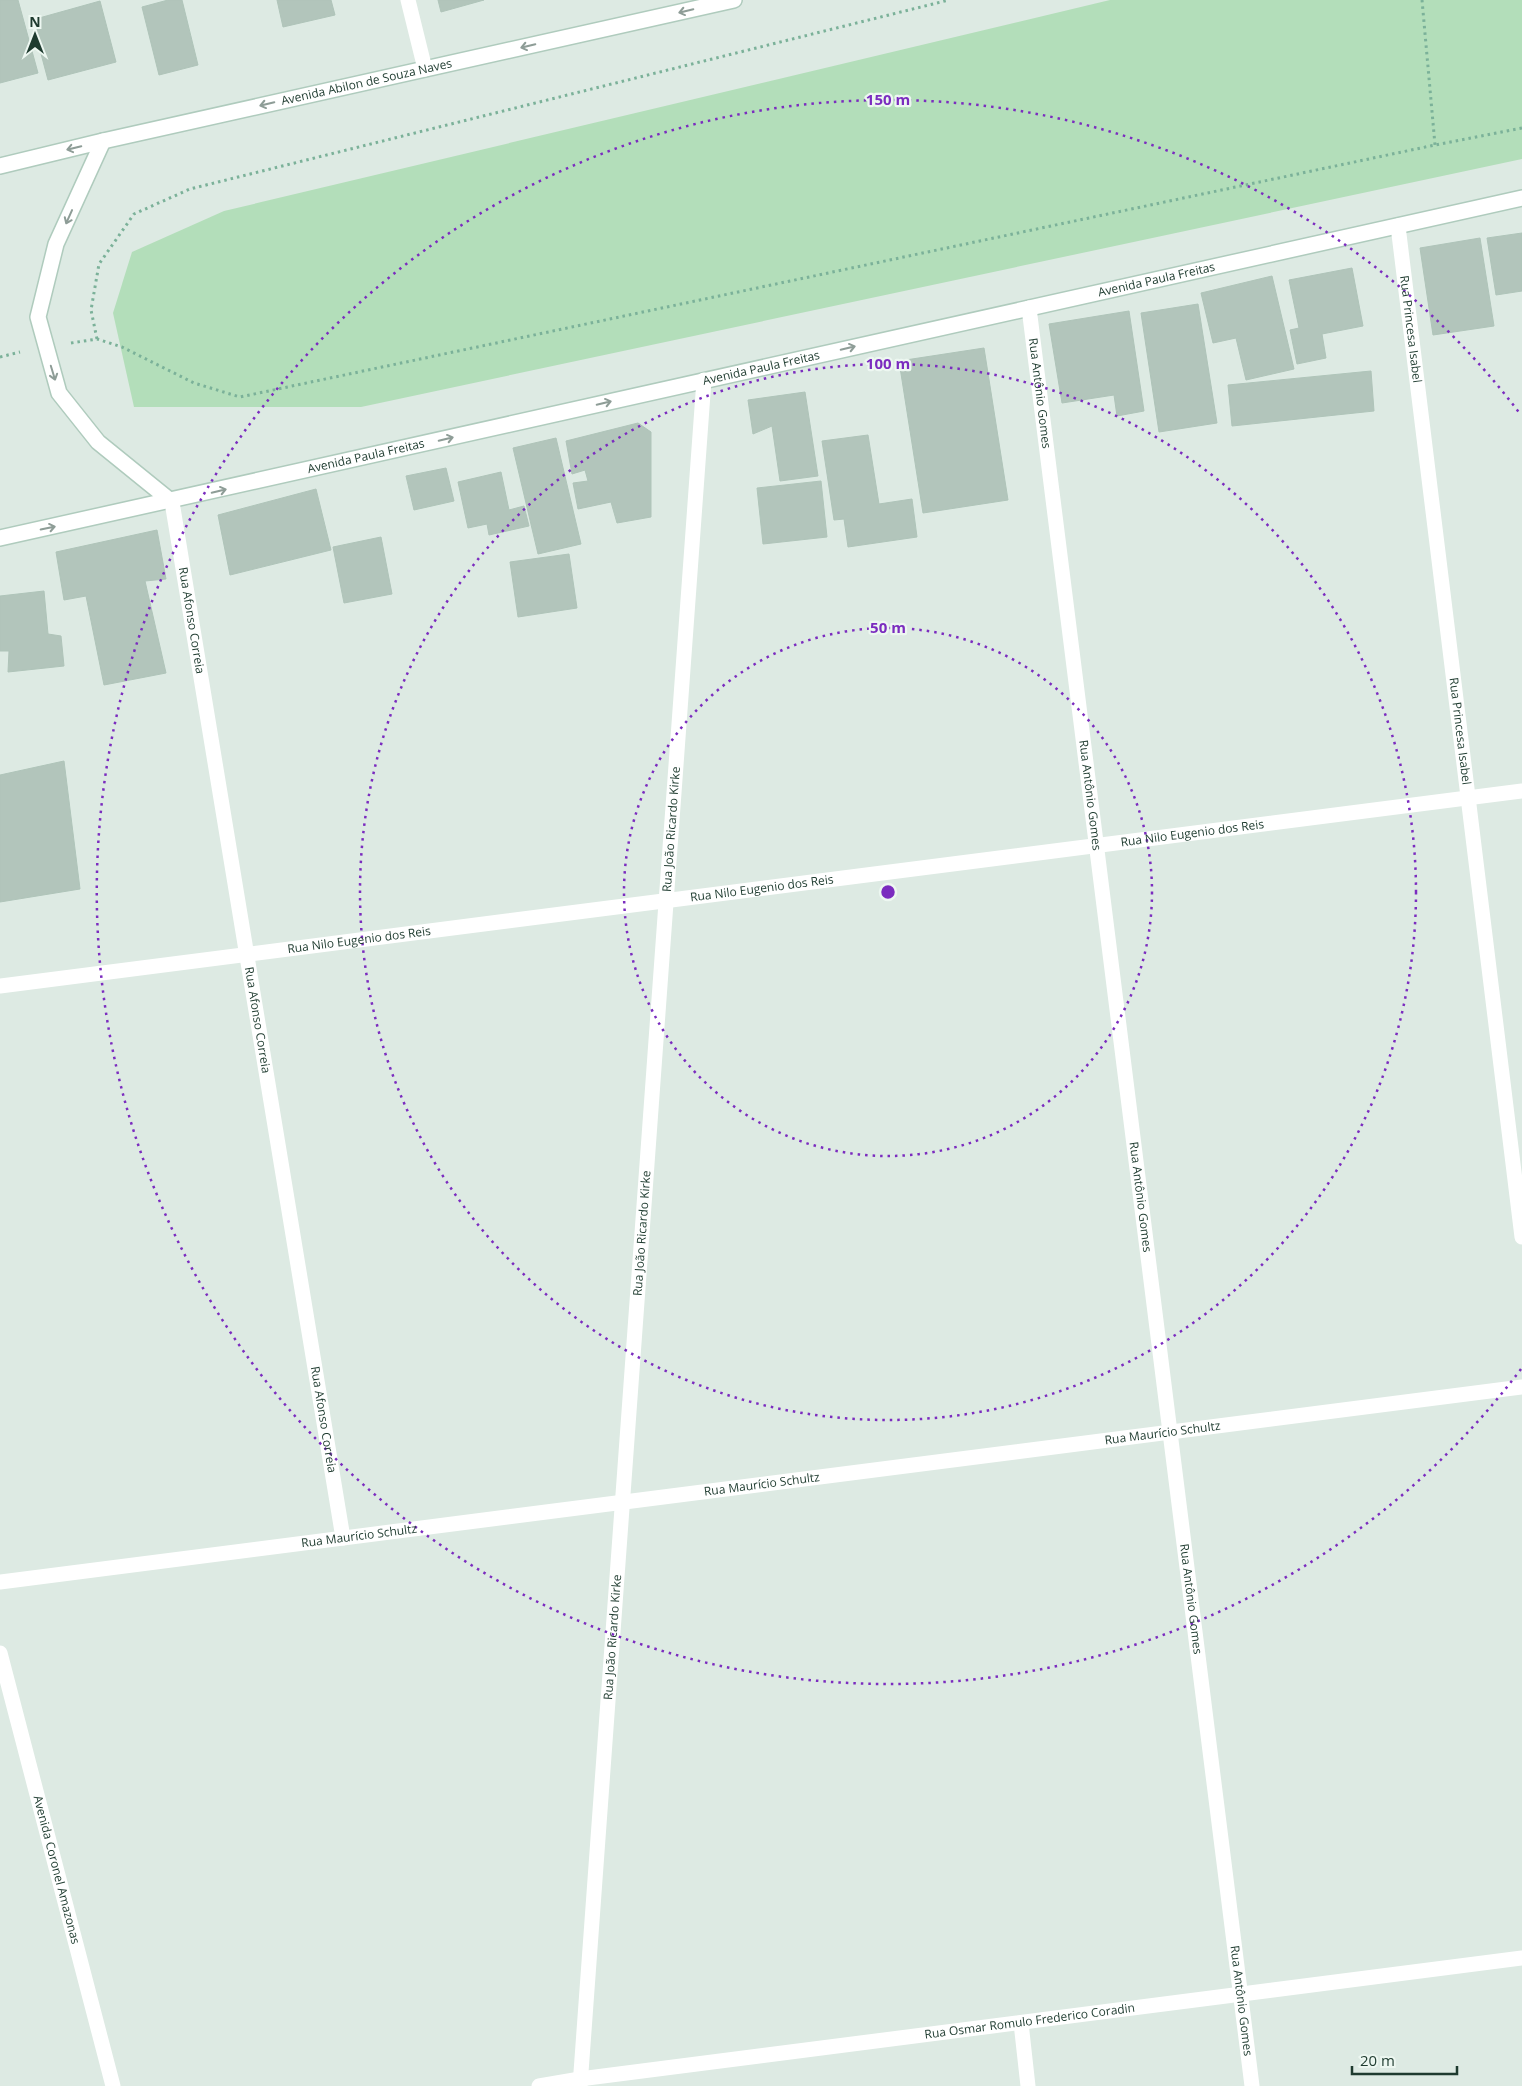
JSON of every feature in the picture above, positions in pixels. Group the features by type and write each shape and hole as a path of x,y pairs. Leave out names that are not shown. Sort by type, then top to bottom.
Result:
{"street":[{"path":"408,0 425,69"},
{"name":"Avenida Abilon de Souza Naves","path":"0,166 103,141 734,0"},
{"path":"103,141 56,244 38,317 59,393 98,442 172,502"},
{"name":"Avenida Paula Freitas","path":"0,538 172,502 704,380 1522,198"},
{"name":"Rua Princesa Isabel","path":"1398,226 1522,1237"},
{"name":"Rua Antônio Gomes","path":"1029,308 1252,2086"},
{"name":"Rua João Ricardo Kirke","path":"580,2082 704,380"},
{"name":"Rua Afonso Correia","path":"172,502 343,1538"},
{"name":"Rua Nilo Eugenio dos Reis","path":"0,986 1522,791"},
{"name":"Rua Maurício Schultz","path":"0,1582 1522,1387"},
{"name":"Avenida Coronel Amazonas","path":"0,1653 113,2086"},
{"name":"Rua Osmar Romulo Frederico Coradin","path":"539,2086 1522,1958"},
{"path":"1021,2023 1028,2086"}],"path":[{"path":"98,339 91,310 99,264 134,214 190,189 949,0"},
{"path":"1422,0 1435,145"},
{"path":"45,346 98,339 122,346 194,383 240,397 1522,128"}],"green space":[{"path":"1110,0 1522,0 1522,159 361,407 134,407 113,313 132,252 224,211"}],"building":[{"path":"0,0 18,0 38,73 0,83"},
{"path":"168,0 182,0 198,65 159,75 142,7"},
{"path":"277,0 331,0 335,15 283,27"},
{"path":"438,0 484,0 441,12"},
{"path":"100,1 116,62 48,80 32,20"},
{"path":"1522,233 1522,291 1496,295 1487,238"},
{"path":"1480,238 1494,326 1433,335 1420,248"},
{"path":"1352,268 1363,326 1322,334 1326,358 1297,364 1290,330 1299,328 1289,280"},
{"path":"1272,276 1294,369 1246,380 1236,338 1213,343 1201,293"},
{"path":"1198,304 1217,423 1159,432 1141,313"},
{"path":"1129,311 1144,411 1117,416 1114,395 1062,403 1049,324"},
{"path":"984,348 1008,500 923,513 899,361"},
{"path":"1371,371 1374,411 1232,426 1228,385"},
{"path":"805,392 818,476 780,481 772,426 753,434 748,400"},
{"path":"638,423 651,432 651,517 617,523 611,502 578,509 573,483 588,481 585,470 572,474 566,441"},
{"path":"868,435 879,504 912,499 917,537 848,547 844,519 834,520 822,441"},
{"path":"556,438 581,544 538,554 513,448"},
{"path":"446,468 454,501 414,510 406,476"},
{"path":"501,472 509,510 524,506 529,526 489,535 487,524 468,528 458,482"},
{"path":"821,481 827,537 763,544 757,488"},
{"path":"316,489 331,550 230,575 218,515"},
{"path":"157,530 166,579 145,581 166,673 104,685 86,596 64,600 56,552"},
{"path":"381,537 392,594 344,603 333,547"},
{"path":"569,554 577,608 518,617 510,562"},
{"path":"44,591 48,634 61,636 64,666 8,672 9,651 0,651 0,596"},
{"path":"64,761 80,889 0,902 0,775"}]}
